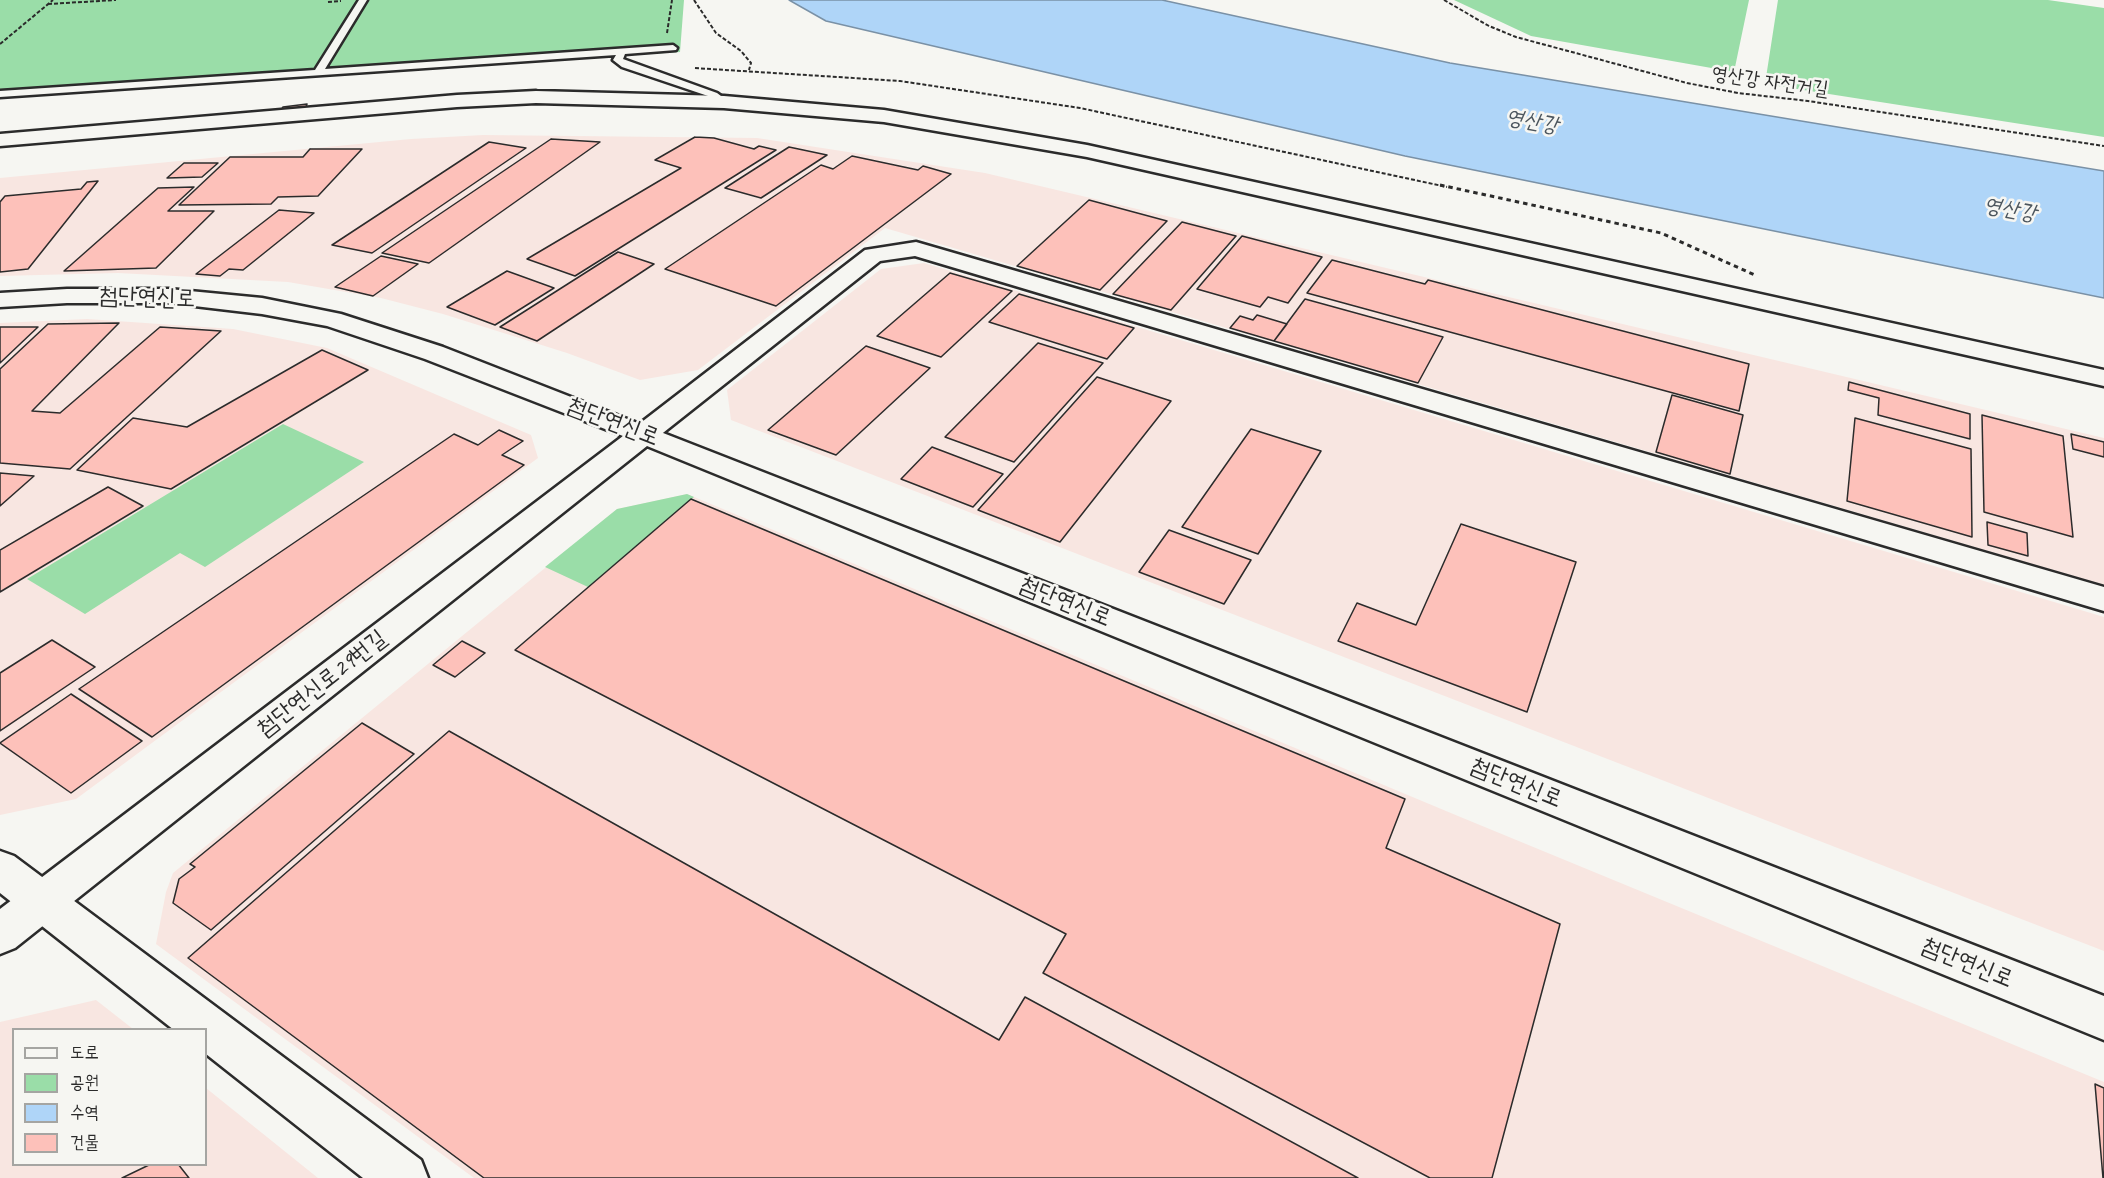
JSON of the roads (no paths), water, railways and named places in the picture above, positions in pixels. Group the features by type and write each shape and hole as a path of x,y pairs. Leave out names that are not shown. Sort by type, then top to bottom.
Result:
{"street":[{"path":"0,140 469,100 536,97 724,102 884,116 1044,141 2104,378"},
{"name":"첨단연신로29번길","path":"0,934 873,255 916,249 2104,599"},
{"name":"첨단연신로","path":"0,300 67,296 169,296 262,306 332,319 434,353 644,434 2104,1018"},
{"path":"0,869 207,1028"},
{"path":"207,1028 403,1178"}],"lane":[{"path":"318,72 363,0"},
{"path":"0,94 668,49"},
{"path":"622,51 618,60 625,65 714,95 724,102"}],"water":[{"name":"영산강","path":"789,0 1162,0 1450,63 2104,171 2104,298 1405,156 826,21"}]}
